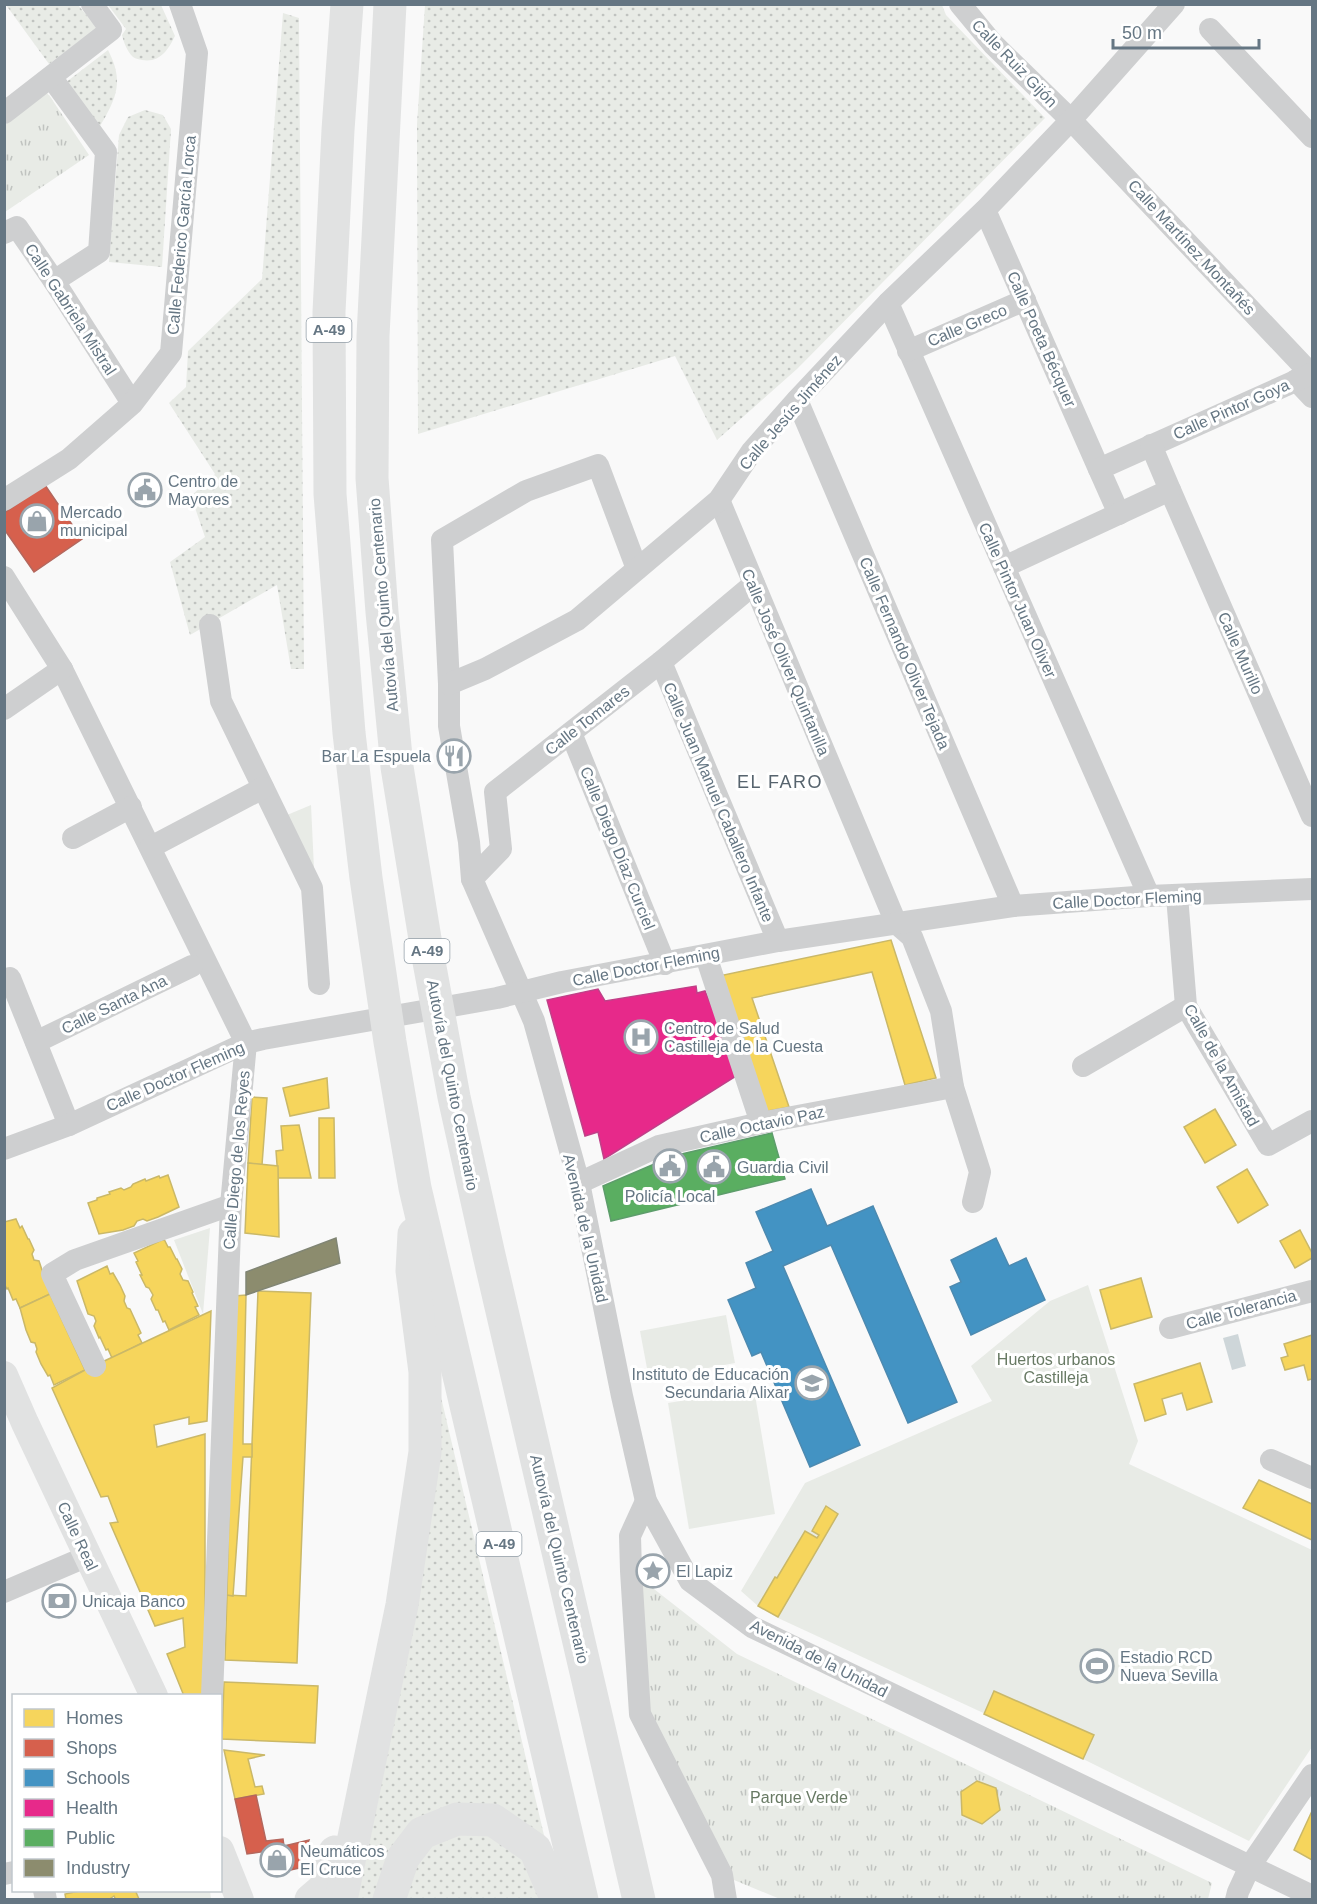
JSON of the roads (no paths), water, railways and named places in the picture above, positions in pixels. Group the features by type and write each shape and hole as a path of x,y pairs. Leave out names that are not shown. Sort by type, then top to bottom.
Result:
{"highway":[{"name":"A-49","path":"347,4 329,312 330,494 348,722 366,878 390,1042 416,1188 582,1899"},
{"name":"Autovía del Quinto Centenario","path":"390,4 373,336 372,478 397,767 427,951 459,1119 639,1899"},
{"path":"341,1899 402,1605 425,1452 425,1372 412,1271 416,1188"},
{"path":"311,1899 325,1888 340,1837 367,1779"},
{"path":"389,1899 404,1858 422,1833 457,1819 493,1820 535,1849 557,1899"}],"main road":[{"name":"Calle Real","path":"4,1375 154,1694"},
{"path":"223,1855 240,1899"},
{"path":"223,1855 258,1899"}],"street":[{"path":"4,113 111,30 92,4"},
{"name":"Calle Federico García Lorca","path":"4,500 69,459 132,403 171,353 197,53 180,4"},
{"name":"Calle Ruiz Gijón","path":"960,4 993,44 1071,120"},
{"name":"Calle Jesús Jiménez","path":"449,684 485,669 577,621 718,500 752,451 797,400 888,303 985,210 1071,120 1174,4"},
{"path":"1210,29 1312,137"},
{"path":"51,77 106,152 99,252 54,281"},
{"name":"Calle Martínez Montañés","path":"1071,120 1307,376 1312,397"},
{"name":"Calle Poeta Bécquer","path":"985,210 1119,514"},
{"name":"Calle Gabriela Mistral","path":"4,233 17,227 132,403"},
{"name":"Calle Greco","path":"908,351 1024,300"},
{"name":"Calle Pintor Juan Oliver","path":"888,303 1149,896"},
{"name":"Calle Pintor Goya","path":"1099,469 1307,376"},
{"name":"Calle Fernando Oliver Tejada","path":"797,400 1013,906"},
{"name":"Calle Murillo","path":"1151,445 1312,816"},
{"name":"Avenida de la Unidad","path":"637,569 598,465 526,491 442,540 449,684 448,726 469,842 472,879 534,1021 579,1183 622,1396 646,1501 690,1581 752,1627 1312,1896"},
{"path":"1004,567 1170,490"},
{"name":"Calle José Oliver Quintanilla","path":"718,500 896,923 912,937 941,1011 953,1087 980,1172 973,1202"},
{"path":"4,577 62,669 150,847 255,1041"},
{"name":"Calle Tomares","path":"472,879 501,849 495,792 661,662 754,584"},
{"path":"210,626 221,700 312,888 319,984"},
{"name":"Calle Juan Manuel Caballero Infante","path":"661,662 778,941"},
{"path":"4,709 62,669"},
{"name":"Calle Diego Díaz Curciel","path":"571,733 665,964"},
{"path":"150,847 263,788"},
{"path":"73,838 131,807"},
{"name":"Calle Doctor Fleming","path":"4,1149 69,1125 255,1041 497,998 562,982 778,941 1013,906 1149,896 1312,889"},
{"name":"Calle de la Amistad","path":"1177,896 1186,1006 1268,1145 1312,1121"},
{"path":"706,956 761,1123"},
{"name":"Calle Santa Ana","path":"36,1042 192,966"},
{"path":"10,978 69,1125"},
{"path":"1083,1066 1186,1006"},
{"name":"Calle Diego de los Reyes","path":"212,1694 231,1205 255,1041"},
{"name":"Calle Octavio Paz","path":"579,1183 659,1146 761,1123 953,1087"},
{"path":"94,1366 52,1274 75,1260 231,1205"},
{"name":"Calle Tolerancia","path":"1170,1328 1312,1290"},
{"path":"1271,1460 1312,1478"},
{"path":"646,1501 630,1536 640,1714 722,1875 726,1899"},
{"path":"4,1592 88,1556"},
{"path":"1236,1899 1250,1866 1312,1775"},
{"path":"223,1855 231,1899"}],"place":[{"name":"Centro de Mayores","path":"145,490"},
{"name":"Mercado municipal","path":"37,521"},
{"name":"Bar La Espuela","path":"454,756"},
{"name":"Centro de Salud Castilleja de la Cuesta","path":"641,1037"},
{"name":"Policía Local","path":"670,1166"},
{"name":"Guardia Civil","path":"714,1167"},
{"name":"Instituto de Educación Secundaria Alixar","path":"812,1383"},
{"name":"El Lapiz","path":"653,1571"},
{"name":"Unicaja Banco","path":"59,1601"},
{"name":"Estadio RCD Nueva Sevilla","path":"1097,1666"},
{"name":"Neumáticos El Cruce","path":"277,1860"}],"district":[{"name":"EL FARO","path":"780,782"}],"park label":[{"name":"Huertos urbanos Castilleja","path":"1056,1368"},
{"name":"Parque Verde","path":"799,1797"}]}
